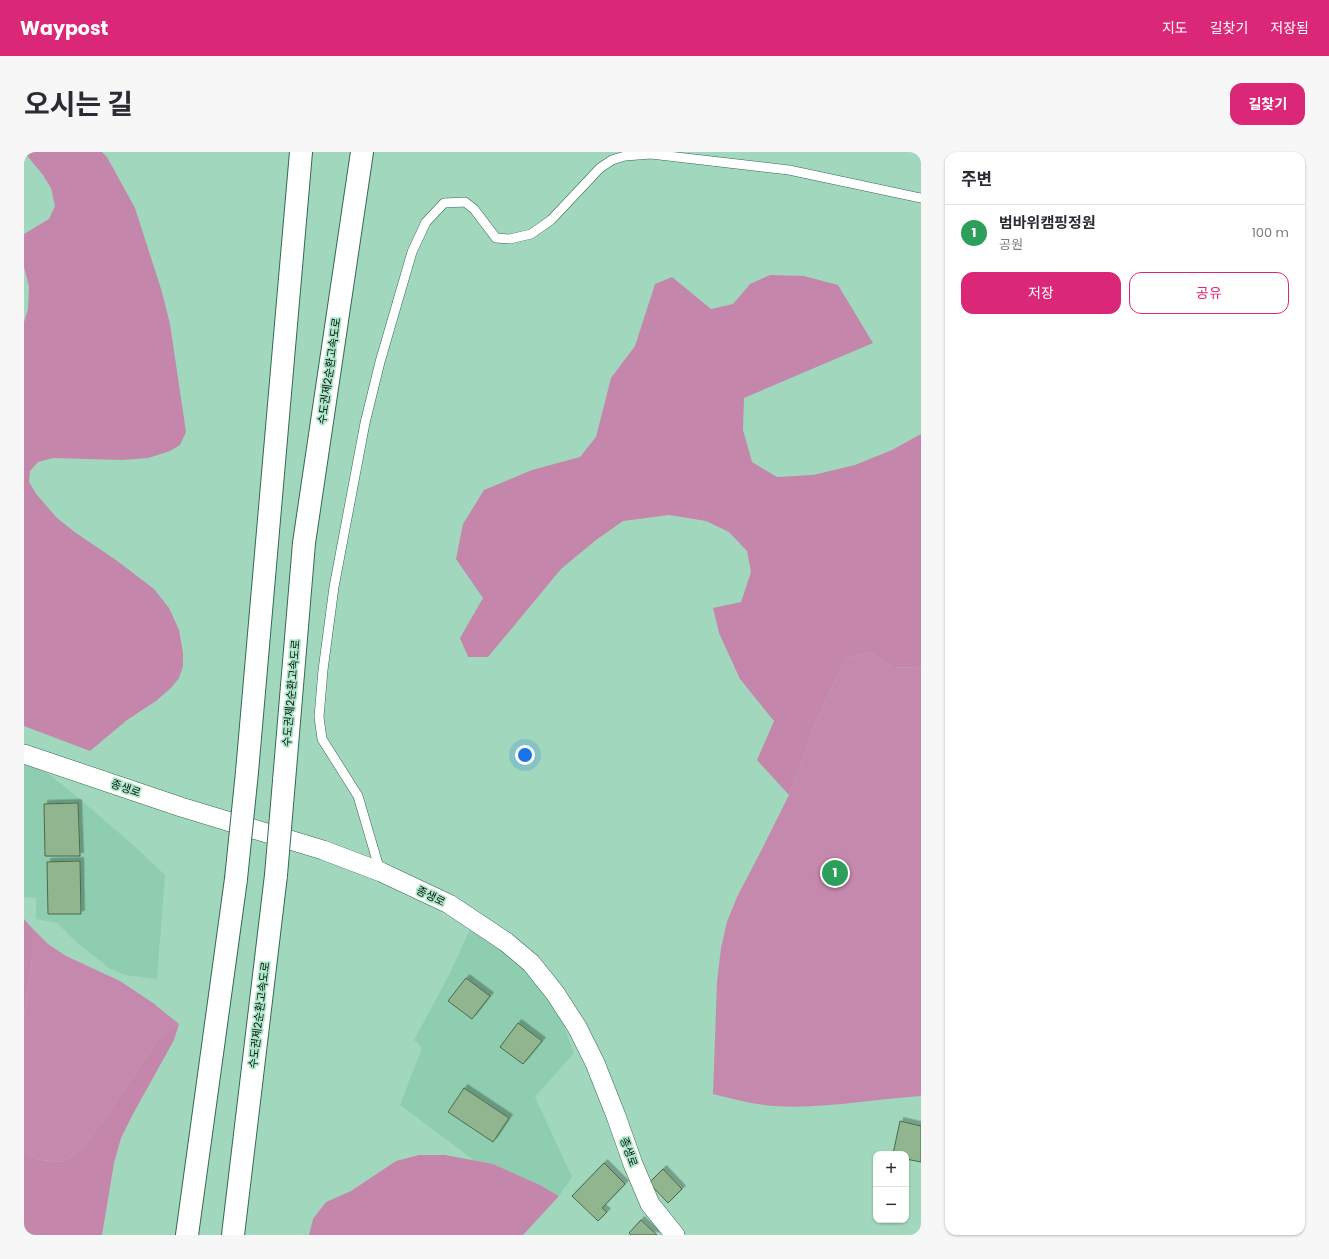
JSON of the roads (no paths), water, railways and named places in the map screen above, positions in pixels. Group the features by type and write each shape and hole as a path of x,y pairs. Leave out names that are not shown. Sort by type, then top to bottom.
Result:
{"highway":[{"path":"187,1235 236,879 247,772 301,152"},
{"name":"수도권제2순환고속도로","path":"233,1235 276,875 304,543 362,152"}],"street":[{"name":"종생로","path":"24,754 181,807 322,850 381,872 449,904 506,942 531,963 555,993 577,1027 595,1063 616,1116 632,1164 650,1204 675,1235"}],"lane":[{"path":"381,872 358,796 322,739 319,717 322,670 334,587 365,423 380,362 410,259 426,222 444,203 465,202 474,209 496,238 510,239 531,234 551,220 600,168 612,160 626,156 651,154 788,170 921,198"}],"place":[{"name":"범바위캠핑정원","path":"835,873"}]}
